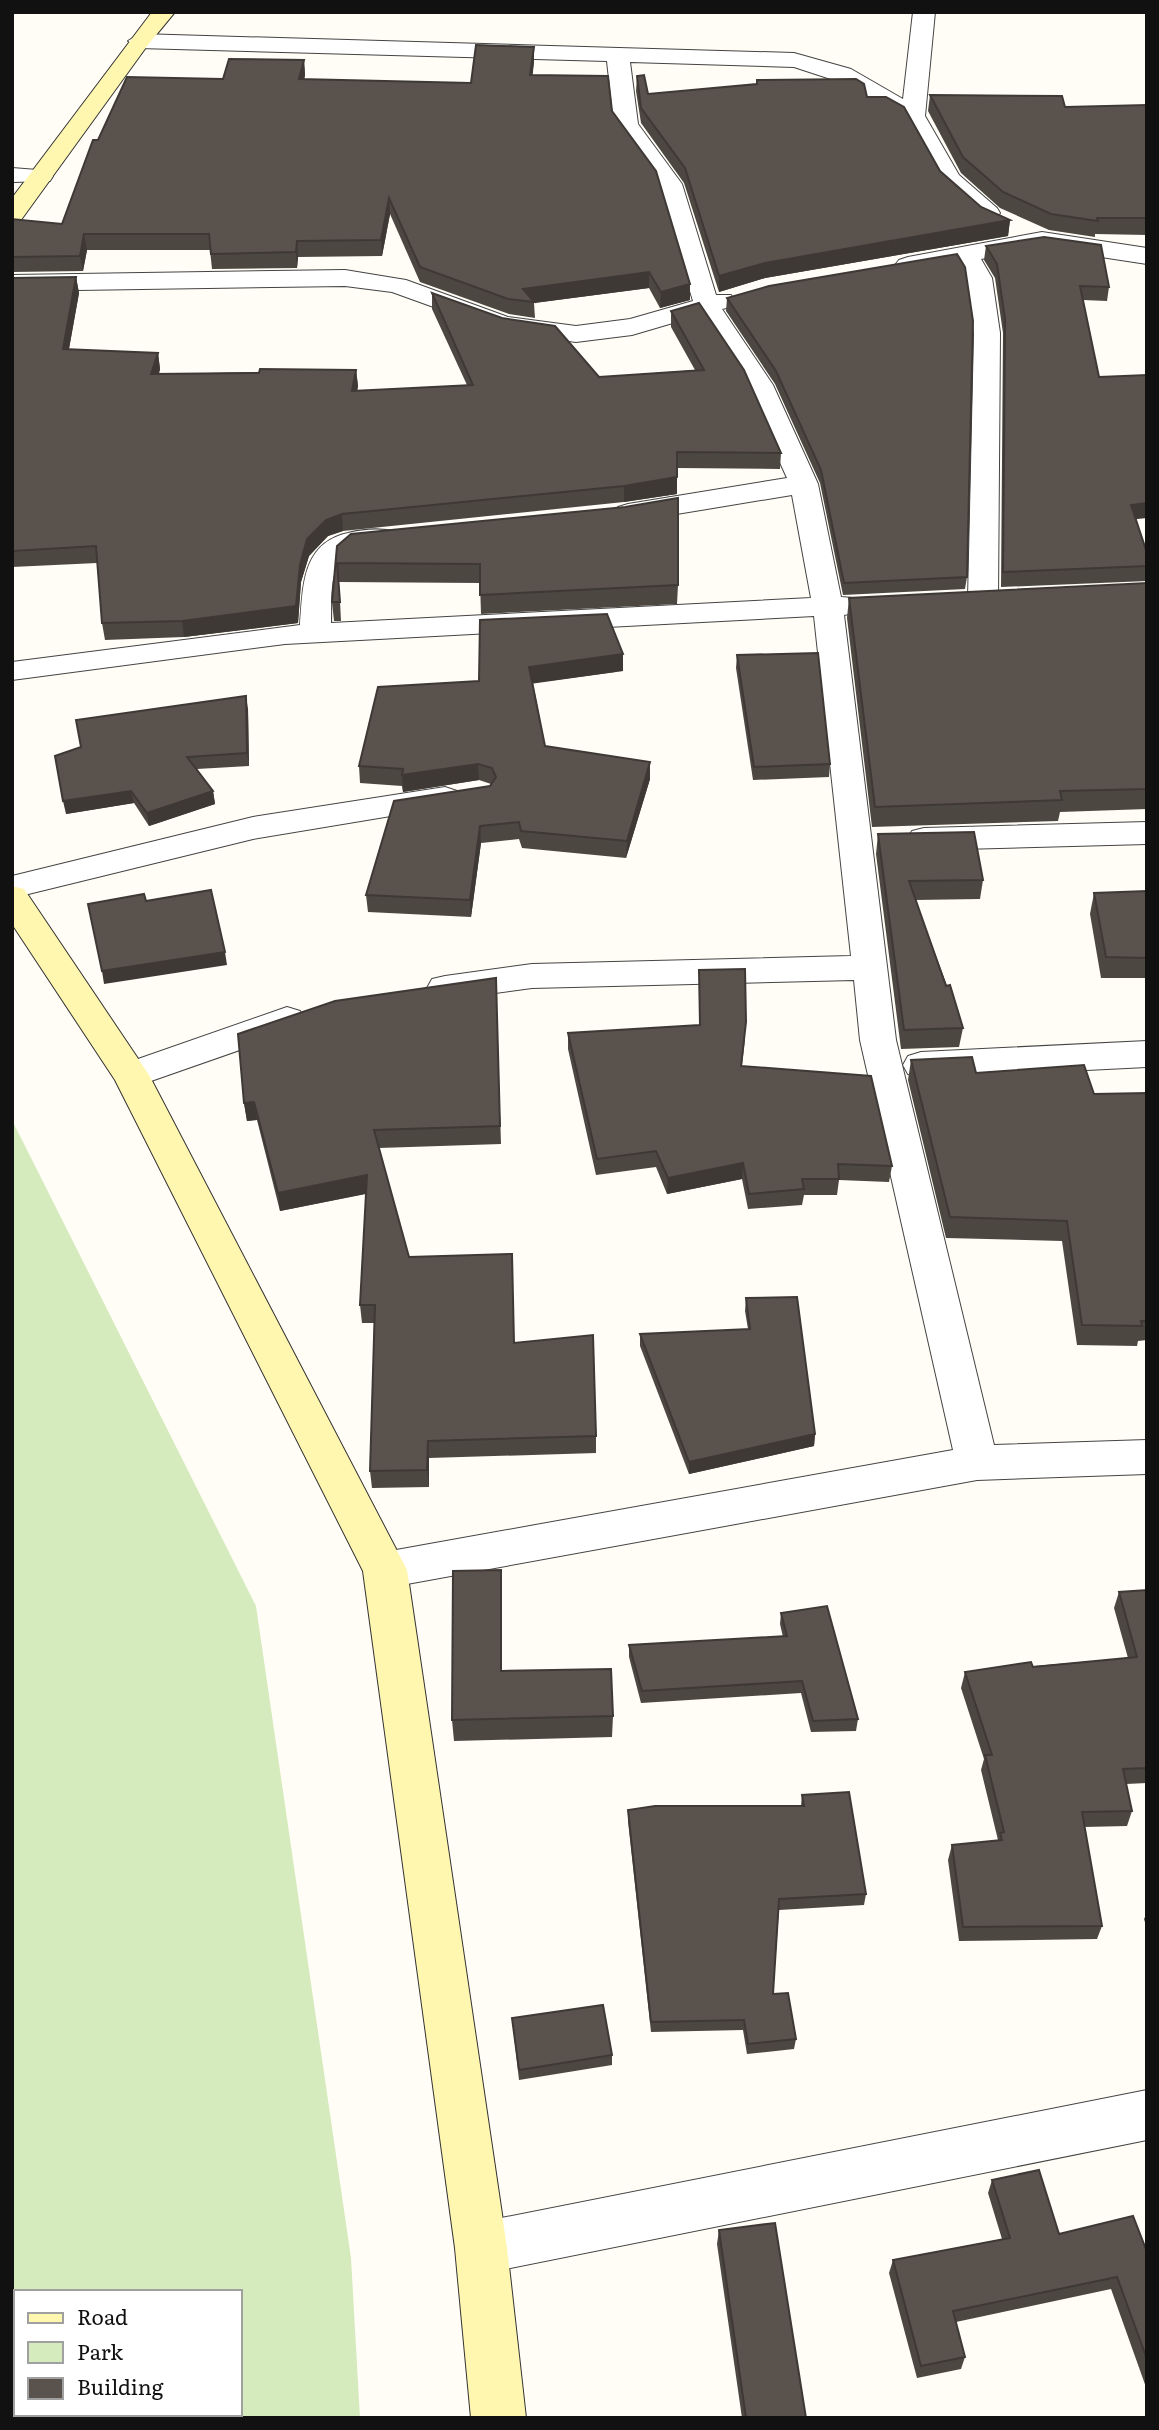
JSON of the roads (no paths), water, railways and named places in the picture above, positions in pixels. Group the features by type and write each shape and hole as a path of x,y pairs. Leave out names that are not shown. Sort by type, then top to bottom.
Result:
{"street":[{"path":"12,215 139,41 164,12"},
{"path":"913,116 924,12"},
{"path":"139,41 755,58 827,66 866,84 913,116 949,179 990,215 1042,240 1144,258"},
{"path":"618,56 620,93 626,125 652,156 670,184 707,306 759,385 804,484 878,840 869,968 884,1066 977,1463"},
{"path":"12,175 41,176"},
{"path":"887,269 1042,240"},
{"path":"965,254 979,278 987,333 983,599"},
{"path":"12,283 345,278 397,285 503,324 576,334 632,327 742,296"},
{"path":"597,516 804,484"},
{"path":"315,633 321,562 330,550 344,542 411,535"},
{"path":"12,671 315,633 879,604"},
{"path":"12,887 253,828 478,793"},
{"path":"878,840 1147,833"},
{"path":"12,897 131,1075 385,1570 481,2248 499,2418"},
{"path":"412,993 532,976 869,968"},
{"path":"131,1075 319,1008"},
{"path":"884,1066 1147,1054"},
{"path":"385,1570 977,1463 1147,1457"},
{"path":"481,2248 1147,2115"}]}
